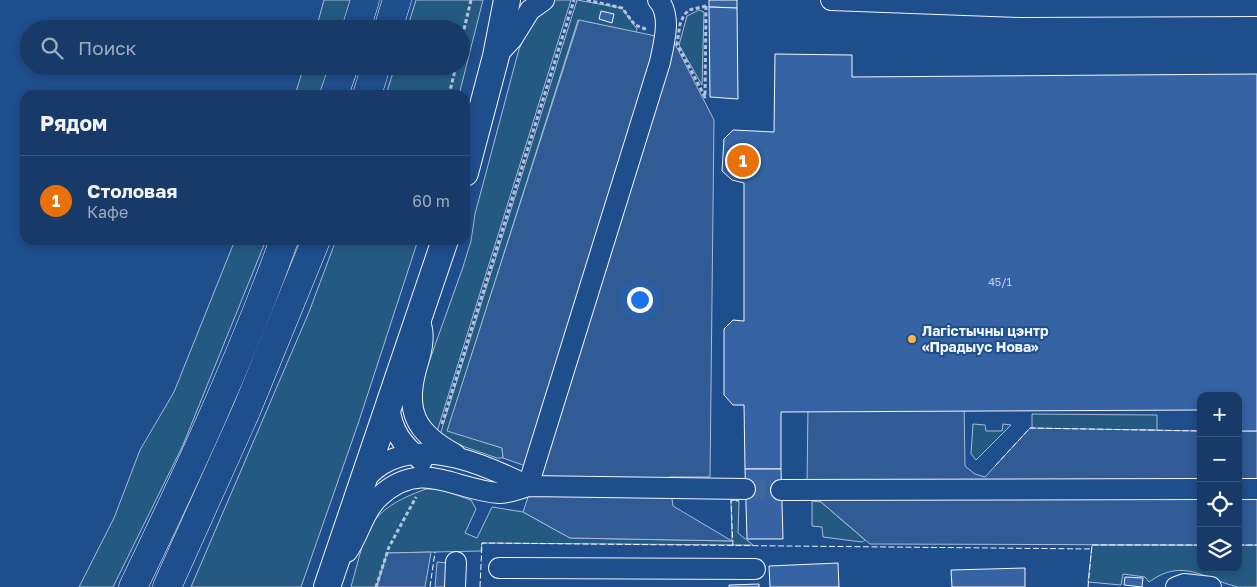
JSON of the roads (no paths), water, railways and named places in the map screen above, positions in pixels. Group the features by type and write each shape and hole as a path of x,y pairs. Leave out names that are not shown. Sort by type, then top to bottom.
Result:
{"highway":[{"path":"359,20 365,0"},
{"path":"391,20 397,0"},
{"path":"336,90 341,75"},
{"path":"369,90 373,75"},
{"path":"133,587 181,487 226,385 264,295 282,245"},
{"path":"166,587 247,410 314,245"}],"main road":[{"path":"470,154 508,2"},
{"path":"327,587 443,245"}],"lane":[{"path":"496,56 512,39 530,10 544,0"},
{"path":"528,486 660,62 665,38 666,16 658,0"},
{"path":"831,0 1020,7 1257,6"},
{"path":"418,317 423,331 421,352 411,385 410,402 419,427 436,444 472,463 528,486"},
{"path":"389,405 390,422 400,440 447,480"},
{"path":"363,480 382,464 415,454 433,454 472,463"},
{"path":"336,561 356,539 371,508 379,497 397,484 410,479 447,480 500,493 511,492 528,486 745,489"},
{"path":"781,490 1197,489"},
{"path":"1242,489 1257,489"},
{"path":"455,587 456,562"},
{"path":"498,568 704,579 755,569"},
{"path":"1176,587 1184,584 1211,587"}],"tunnel":[{"path":"745,489 781,490"}],"place":[{"name":"Столовая","path":"743,161"},
{"name":"Лагістычны цэнтр «Прадыус Нова»","path":"912,339"}]}
